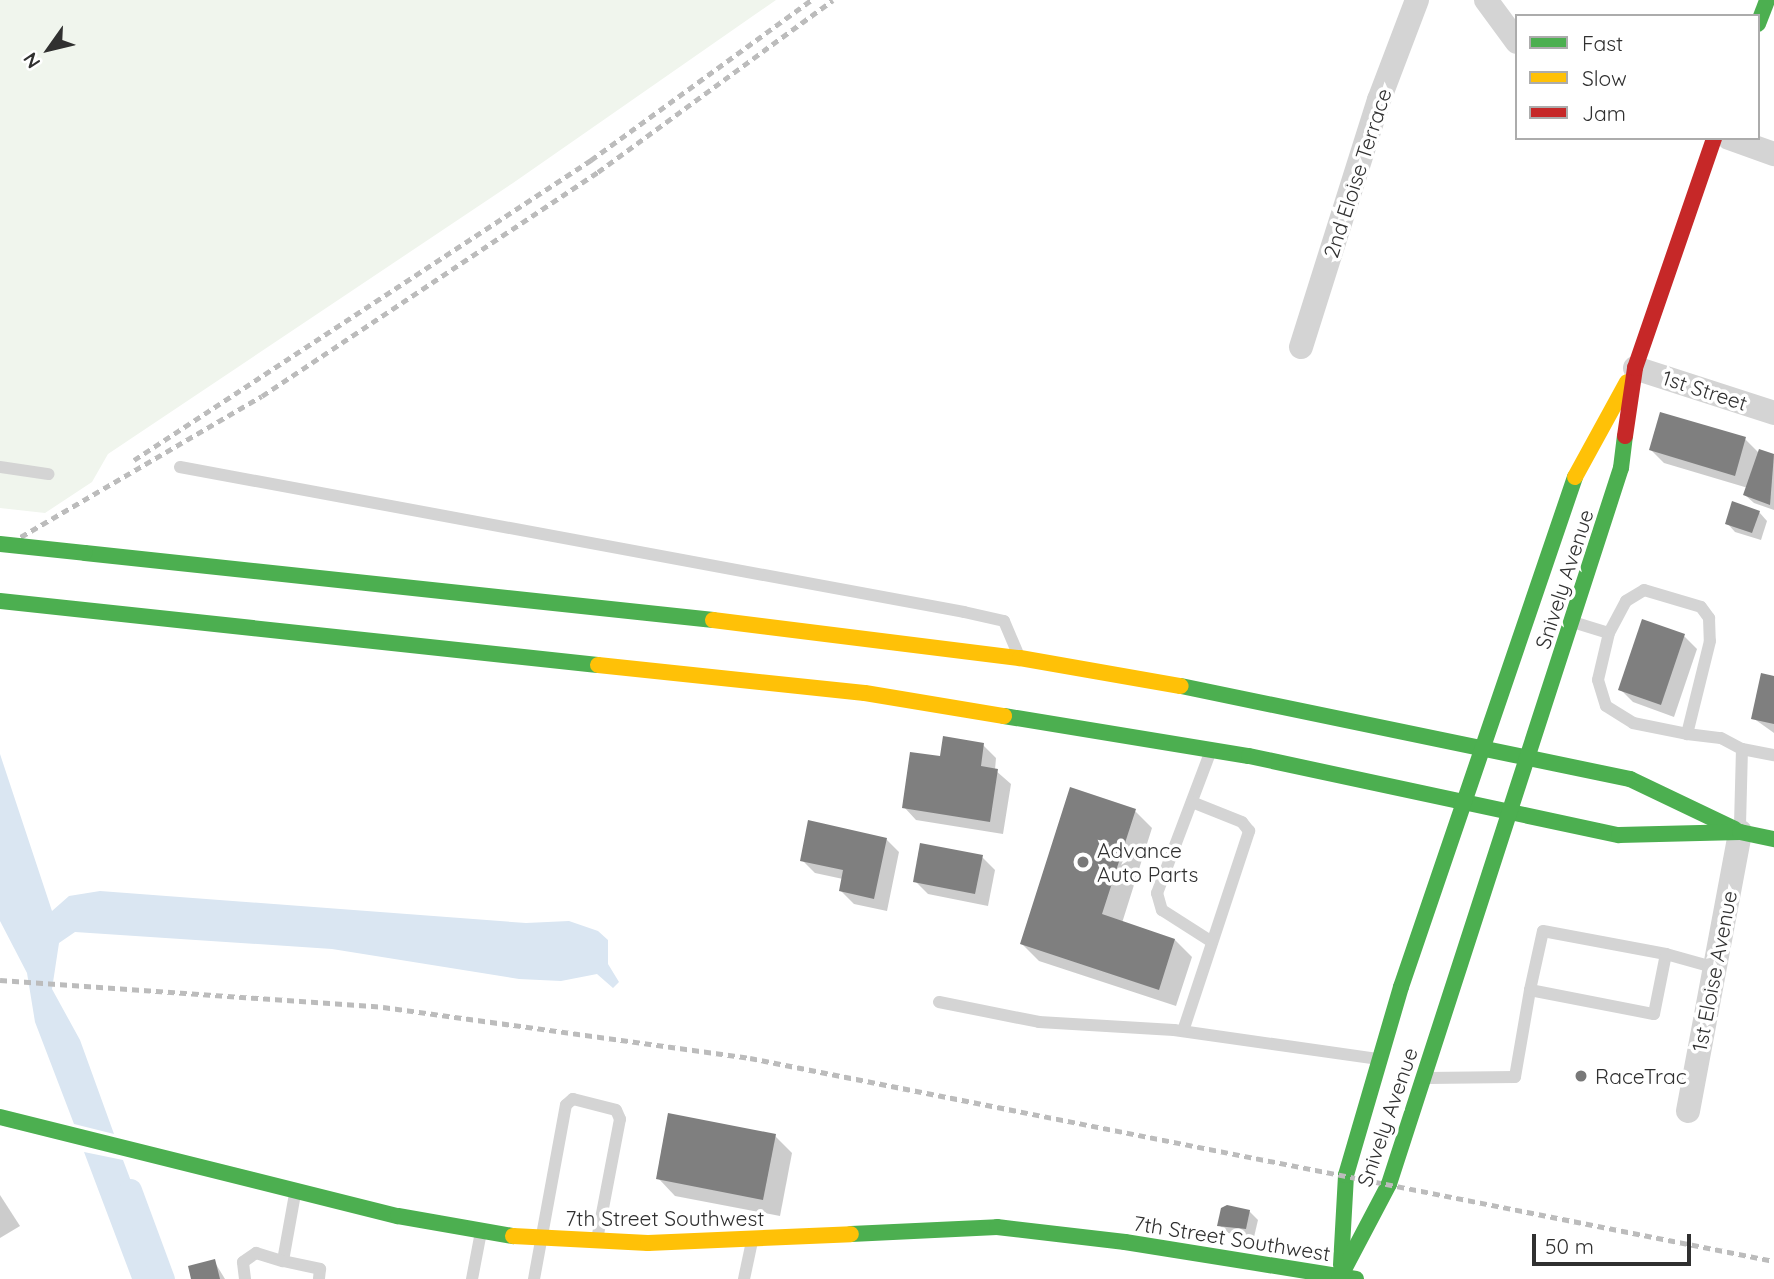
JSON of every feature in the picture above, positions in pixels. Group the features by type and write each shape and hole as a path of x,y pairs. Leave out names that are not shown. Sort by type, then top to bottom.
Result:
{"main road":[{"path":"1760,19 1767,0"},
{"name":"Snively Avenue","path":"1345,1278 1389,1184 1530,755 1621,468 1635,368 1713,140"},
{"name":"Snively Avenue","path":"1345,1278 1346,1175 1462,800 1581,458 1635,368"},
{"path":"0,544 841,634 1020,657 1482,745 1630,779 1740,832"},
{"path":"6,601 864,693 1212,749 1511,810 1619,835 1740,832 1774,839"},
{"name":"7th Street Southwest","path":"0,1117 296,1190 481,1232 596,1242 997,1227 1345,1278"}],"street":[{"name":"2nd Eloise Terrace","path":"1301,348 1379,100 1417,0"},
{"path":"1486,0 1515,39"},
{"path":"1735,140 1774,154"},
{"name":"1st Street","path":"1635,368 1774,413"},
{"name":"1st Eloise Avenue","path":"1688,1111 1740,832"}],"lane":[{"path":"0,467 48,474"},
{"path":"180,467 1004,621 1020,657"},
{"path":"1687,734 1710,640 1709,618 1701,607 1644,590 1626,601 1609,633 1598,680 1606,706 1633,723 1687,734 1721,738 1742,749 1774,755"},
{"path":"1572,622 1609,633"},
{"path":"1212,749 1157,893 1162,910 1212,942"},
{"path":"1740,832 1742,749"},
{"path":"1183,1031 1249,831 1242,822 1192,802"},
{"path":"1423,1078 1446,1081 1515,1077 1543,931 1579,943 1616,950 1666,954 1716,968"},
{"path":"1531,990 1569,992 1606,999 1654,1014 1666,954"},
{"path":"939,1002 1039,1022 1183,1031 1380,1059"},
{"path":"534,1279 566,1105 573,1099 616,1110 620,1119 596,1242"},
{"path":"283,1261 296,1190"},
{"path":"472,1279 481,1232"},
{"path":"744,1279 753,1237"},
{"path":"245,1279 243,1262 256,1253 320,1269 319,1279"}],"shaded area":[{"path":"0,0 776,0 513,183 108,454 92,482 45,513 0,508"},
{"path":"0,754 52,911 69,896 100,891 526,923 569,921 598,931 608,940 608,964 619,982 613,988 597,974 561,981 519,979 332,949 75,932 59,943 52,989 80,1040 114,1134 74,1124 35,1022 27,973 0,921"},
{"path":"84,1152 123,1160 140,1205 141,1232 161,1279 132,1279"}],"building":[{"path":"1660,412 1746,437 1735,476 1649,450"},
{"path":"1759,449 1774,454 1770,505 1743,495"},
{"path":"1732,501 1760,511 1752,533 1725,524"},
{"path":"1642,619 1685,634 1661,705 1618,690"},
{"path":"1761,673 1774,676 1774,724 1751,719"},
{"path":"943,736 984,743 981,766 998,769 990,822 902,808 910,752 940,756"},
{"name":"Advance Auto Parts","path":"1070,787 1136,809 1102,914 1175,939 1159,990 1020,944"},
{"path":"808,820 887,838 874,899 839,891 843,870 800,861"},
{"path":"920,843 983,855 975,894 913,882"},
{"path":"668,1113 776,1134 763,1200 656,1179"},
{"path":"1227,1205 1250,1210 1246,1229 1217,1226 1221,1208"},
{"path":"215,1259 220,1279 191,1279 188,1266"}],"waterway":[{"path":"130,1190 163,1279"}],"railway":[{"path":"134,460 591,160 811,0"},
{"path":"0,549 262,396 598,172 833,0"},
{"path":"0,980 383,1007 750,1058 1774,1261"}],"traffic: fast":[{"path":"1760,19 1767,0"},
{"path":"1339,1279 1389,1184 1621,468 1625,436"},
{"path":"1341,1265 1346,1175 1401,987 1575,477"},
{"path":"0,544 85,553"},
{"path":"85,553 713,620"},
{"path":"0,601 598,665"},
{"path":"1181,686 1630,779 1735,829"},
{"path":"1004,716 1249,756 1619,835 1740,832 1774,839"},
{"path":"0,1117 398,1216 513,1236"},
{"path":"851,1234 997,1227 1125,1242 1356,1279"}],"traffic: slow":[{"path":"1575,477 1627,382"},
{"path":"713,620 1020,658 1181,686"},
{"path":"598,665 865,693 1004,716"},
{"path":"513,1236 648,1243 851,1234"}],"traffic: jam":[{"path":"1625,436 1635,368 1713,140"}],"place":[{"name":"Advance Auto Parts","path":"1083,862"},
{"name":"RaceTrac","path":"1581,1076"}]}
